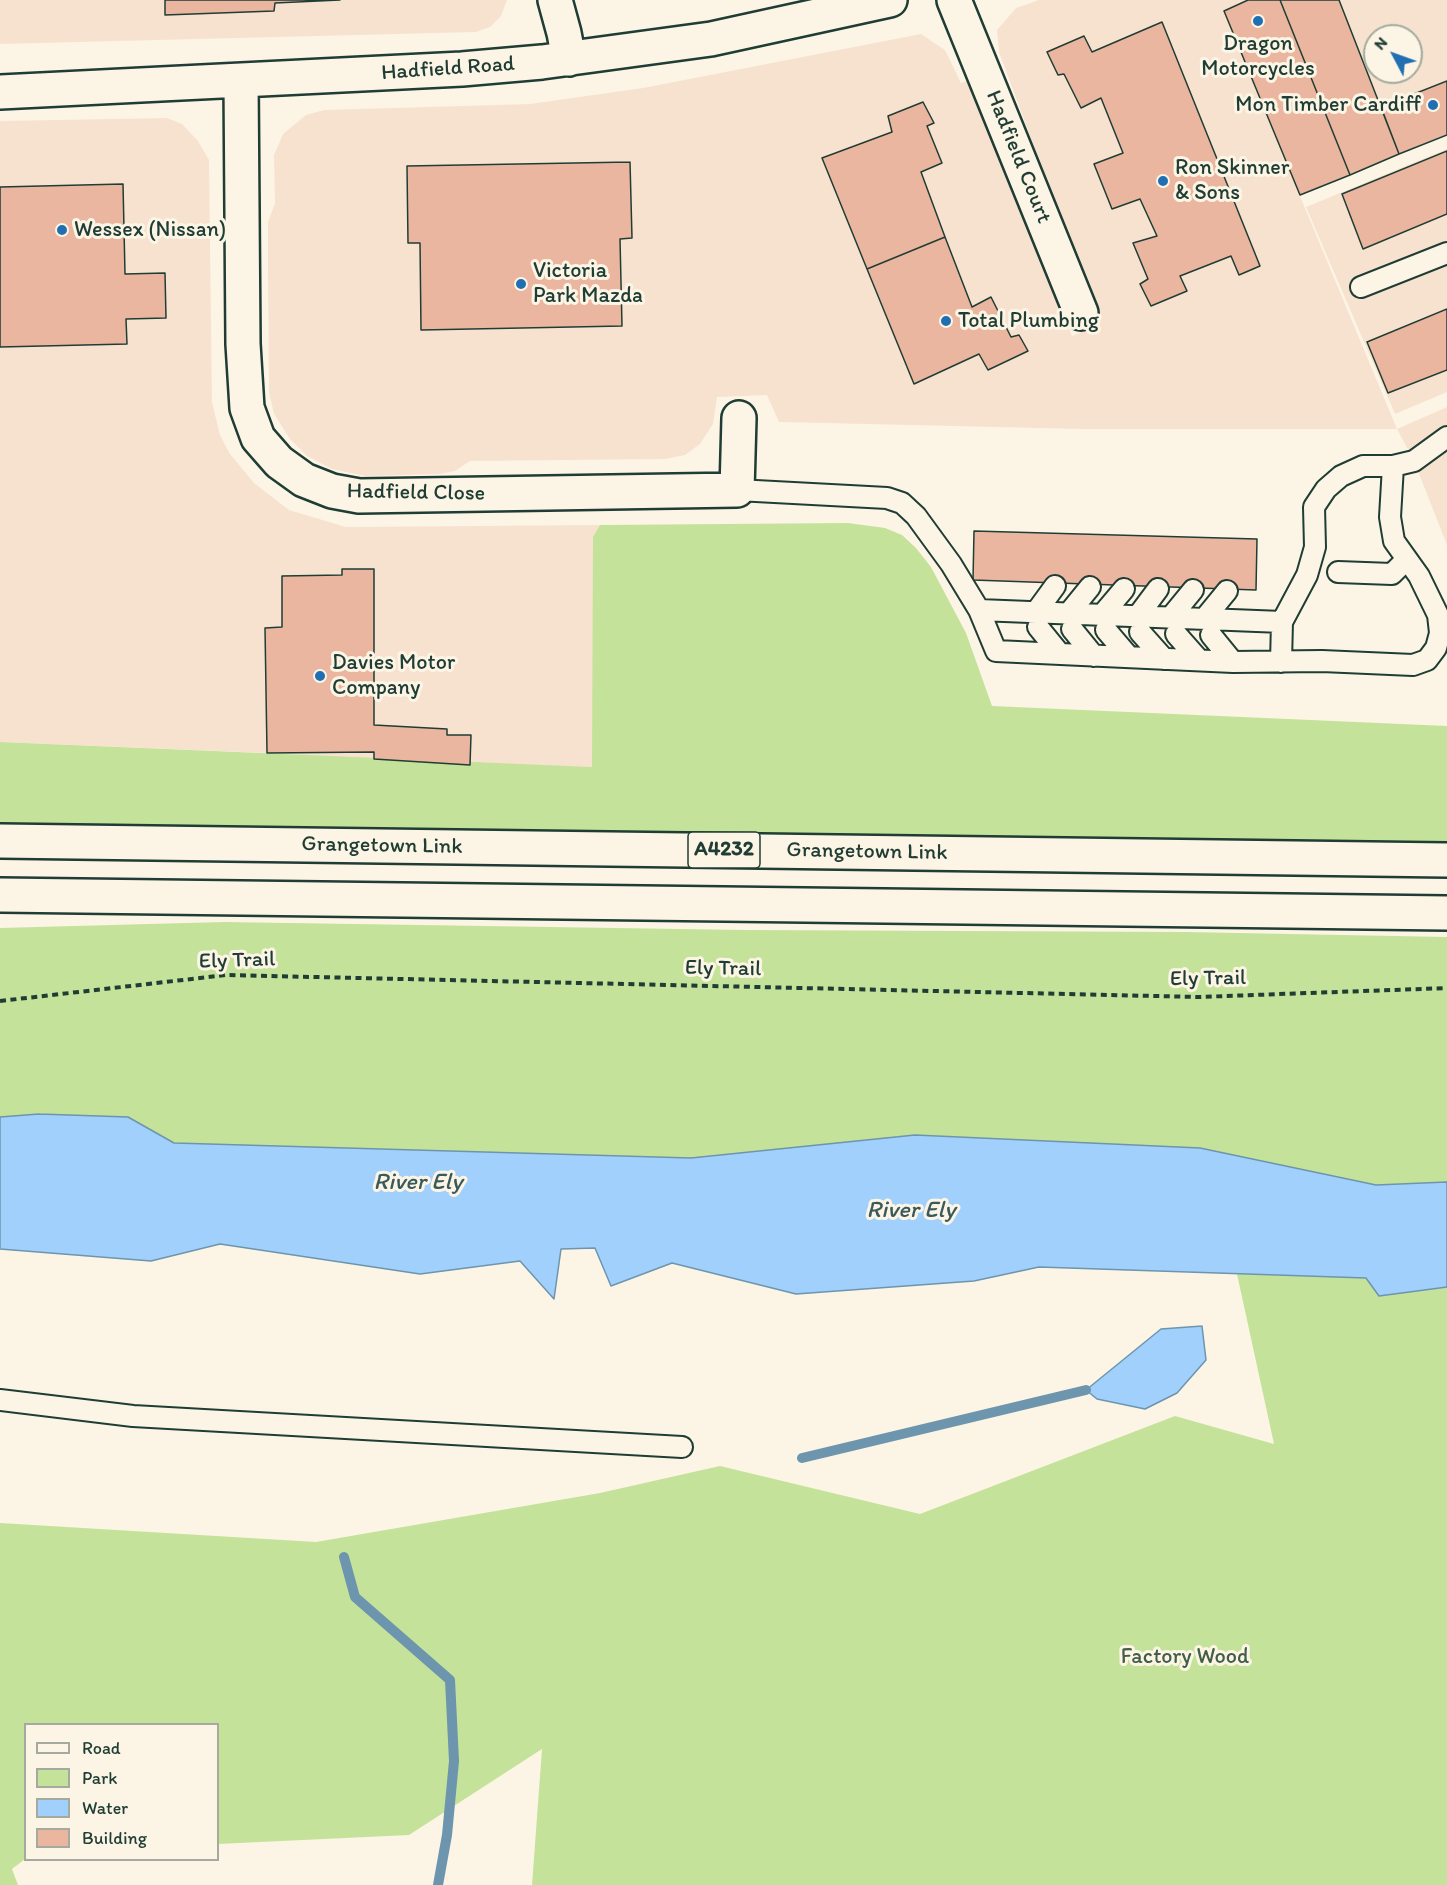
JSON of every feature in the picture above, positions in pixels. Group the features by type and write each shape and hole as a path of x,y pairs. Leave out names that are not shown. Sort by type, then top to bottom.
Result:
{"main road":[{"path":"555,0 569,59"},
{"name":"Hadfield Road","path":"0,92 462,69 569,59 711,39 890,0"},
{"name":"Hadfield Court","path":"954,0 1081,313"},
{"name":"Hadfield Close","path":"240,80 243,344 247,408 258,438 279,462 304,480 332,492 359,496 737,490"},
{"path":"737,490 739,418"},
{"name":"Grangetown Link","path":"0,841 1447,860"},
{"path":"0,895 1447,913"}],"lane":[{"path":"1361,287 1447,253"},
{"path":"1281,662 1282,621 1307,575 1315,547 1314,507 1326,489 1341,476 1363,466 1393,466 1414,461 1447,437"},
{"path":"737,490 887,498 902,503 916,516 951,564 979,610 996,651 1233,662 1322,661 1413,665 1427,660 1436,648 1440,633 1438,615 1419,576 1394,541 1390,517 1393,466"},
{"path":"1338,572 1392,574 1406,560"},
{"path":"1037,620 1055,586"},
{"path":"1070,622 1090,587"},
{"path":"1104,623 1124,589"},
{"path":"1139,624 1158,589"},
{"path":"1173,626 1193,590"},
{"path":"1208,627 1227,591"},
{"path":"979,610 1037,620 1173,626 1208,627 1282,621"},
{"path":"1037,620 1060,654"},
{"path":"1070,622 1094,656"},
{"path":"1104,623 1129,657"},
{"path":"1139,624 1164,659"},
{"path":"1173,626 1198,660"},
{"path":"1208,627 1233,662"},
{"path":"0,1400 133,1416 682,1447"}],"path":[{"name":"Ely Trail","path":"0,1001 226,975 1199,997 1447,988"}],"shaded area":[{"path":"0,0 507,0 501,16 490,27 476,32 0,44"},
{"path":"1039,0 1447,0 1447,135 1300,196 1397,429 1082,429 779,422 767,395 717,397 713,424 700,444 685,455 665,459 470,461 455,471 440,474 365,476 332,469 307,456 290,439 274,414 269,392 268,222 275,203 274,155 283,134 306,115 324,110 530,104 643,88 921,34 945,50 961,83 969,80 1072,336 1100,325 999,52 997,30 1016,8"},
{"path":"167,118 182,124 198,141 209,160 212,402 220,435 230,454 254,483 289,510 346,527 600,525 593,538 593,767 470,765 267,753 0,742 0,121"},
{"path":"1447,149 1447,392 1395,414 1306,207"},
{"path":"1447,407 1447,545 1414,461 1397,429"}],"green space":[{"path":"848,523 885,528 902,535 931,567 966,633 992,706 1447,726 1447,846 0,824 0,742 592,767 593,537 600,525"},
{"path":"224,922 1447,937 1447,1182 1376,1185 1200,1148 915,1135 691,1158 174,1143 128,1117 39,1114 0,1117 0,928"},
{"name":"Factory Wood","path":"1237,1274 1366,1278 1379,1296 1447,1287 1447,1885 532,1885 542,1749 409,1835 219,1844 219,1723 24,1723 24,1860 12,1869 18,1885 0,1885 0,1523 316,1542 600,1493 720,1466 920,1514 1175,1416 1274,1444"}],"water":[{"name":"River Ely","path":"39,1114 128,1117 174,1143 691,1158 915,1135 1200,1148 1376,1185 1447,1182 1447,1287 1379,1296 1366,1278 1039,1267 974,1281 796,1294 672,1263 611,1286 595,1248 561,1249 554,1299 520,1261 420,1274 220,1244 151,1261 0,1249 0,1117"},
{"path":"1202,1326 1206,1360 1177,1393 1145,1409 1097,1399 1086,1390 1161,1329"}],"building":[{"path":"165,0 340,0 275,3 274,11 165,15"},
{"path":"1248,0 1280,0 1350,175 1300,195 1224,11"},
{"path":"1280,0 1339,0 1363,62 1363,84 1372,84 1399,154 1350,175"},
{"name":"Ron Skinner & Sons","path":"1162,22 1260,266 1239,275 1231,256 1180,276 1187,291 1151,306 1140,284 1148,279 1133,243 1157,236 1140,199 1112,209 1094,164 1123,153 1101,98 1081,108 1064,74 1058,75 1047,52 1084,36 1092,52"},
{"path":"1447,81 1447,135 1399,154 1381,107"},
{"path":"923,102 934,123 927,126 942,163 921,172 945,237 867,269 822,158 892,132 888,116"},
{"path":"1447,151 1447,214 1363,249 1342,194"},
{"name":"Victoria Park Mazda","path":"630,162 632,238 620,239 622,326 421,330 420,243 408,243 407,166"},
{"name":"Wessex (Nissan)","path":"123,184 125,274 165,273 166,318 126,319 127,344 0,347 0,187"},
{"name":"Total Plumbing","path":"945,237 972,307 991,297 1011,337 1019,335 1028,351 988,370 979,354 914,384 867,269"},
{"path":"1447,309 1447,370 1388,393 1367,342"},
{"path":"974,531 1257,539 1256,590 973,580"},
{"name":"Davies Motor Company","path":"342,569 374,569 374,725 447,729 447,735 471,735 470,765 374,759 374,752 267,753 265,628 282,627 282,576 342,575"}],"waterway":[{"path":"802,1458 1086,1390"},
{"path":"344,1557 355,1597 450,1680 454,1761 447,1835 438,1885"}],"place":[{"name":"Dragon Motorcycles","path":"1258,21"},
{"name":"Mon Timber Cardiff","path":"1433,105"},
{"name":"Ron Skinner & Sons","path":"1163,181"},
{"name":"Wessex (Nissan)","path":"62,230"},
{"name":"Victoria Park Mazda","path":"521,284"},
{"name":"Total Plumbing","path":"946,321"},
{"name":"Davies Motor Company","path":"320,676"}]}
